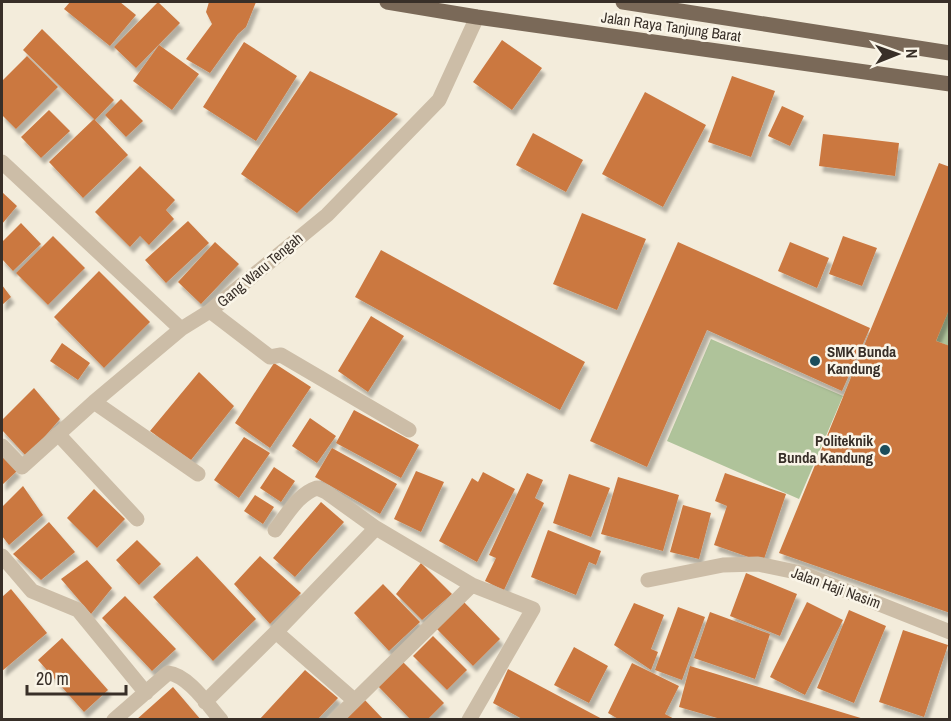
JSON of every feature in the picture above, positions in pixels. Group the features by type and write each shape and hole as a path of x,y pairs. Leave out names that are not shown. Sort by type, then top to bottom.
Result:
{"main road":[{"name":"Jalan Raya Tanjung Barat","path":"387,2 477,17 950,84"},
{"path":"623,2 950,53"}],"street":[{"name":"Gang Waru Tengah","path":"2,446 22,467 181,328 210,311 327,215 439,99 477,17"},
{"path":"2,162 181,328"},
{"path":"210,311 270,357 281,355 409,430"},
{"path":"94,402 198,474"},
{"path":"58,434 137,519"},
{"path":"275,530 299,499 307,491 317,488 376,528 472,585 533,609 469,720"},
{"path":"205,702 376,528"},
{"path":"2,556 32,591 78,610 146,693"},
{"name":"Jalan Haji Nasim","path":"648,580 723,565 758,564 801,573 950,632"},
{"path":"335,720 472,585"},
{"path":"276,632 354,700"},
{"path":"114,720 168,673 185,680 221,720"}],"green space":[{"path":"949,307 949,346 936,341"},
{"path":"711,339 843,396 799,499 667,441"}],"building":[{"path":"70,2 120,2 136,15 110,46 64,9"},
{"path":"158,2 180,23 136,68 114,47"},
{"path":"209,2 256,2 246,27 238,34 210,73 186,59 212,24 206,12"},
{"path":"42,29 114,100 95,120 23,50"},
{"path":"502,40 542,68 512,110 473,82"},
{"path":"244,42 297,76 256,141 203,107"},
{"path":"159,45 199,74 172,110 133,81"},
{"path":"27,56 58,87 16,129 2,115 2,81"},
{"path":"310,71 398,114 297,213 241,174"},
{"path":"732,76 775,91 751,157 708,142"},
{"path":"645,92 706,125 663,207 602,174"},
{"path":"121,99 143,121 126,137 105,115"},
{"path":"782,106 804,116 790,146 768,136"},
{"path":"49,110 70,131 41,158 21,137"},
{"path":"94,119 128,155 83,198 49,162"},
{"path":"533,133 583,160 566,192 516,165"},
{"path":"823,134 899,143 895,176 819,166"},
{"name":"Politeknik Bunda Kandung","path":"939,163 950,167 950,307 936,341 950,346 950,613 779,553"},
{"path":"140,166 175,200 166,210 174,219 149,245 140,236 130,247 95,212"},
{"path":"2,192 17,206 2,224"},
{"path":"582,213 646,239 617,310 553,284"},
{"path":"188,221 209,243 166,283 145,260"},
{"path":"21,223 41,244 13,271 2,259 2,242"},
{"path":"53,236 85,268 48,305 16,273"},
{"path":"843,236 877,248 862,286 829,274"},
{"path":"215,242 239,264 201,304 178,282"},
{"name":"SMK Bunda Kandung","path":"678,242 870,328 842,391 707,330 647,467 590,441"},
{"path":"790,242 829,258 817,288 778,271"},
{"path":"381,250 585,362 560,410 355,297"},
{"path":"99,271 150,322 104,368 54,317"},
{"path":"2,285 11,297 2,305"},
{"path":"371,316 404,336 368,392 338,371"},
{"path":"62,343 90,363 78,380 50,361"},
{"path":"274,363 311,387 270,448 235,423"},
{"path":"199,372 234,406 191,460 150,431"},
{"path":"34,388 60,419 27,457 2,430 2,420"},
{"path":"354,410 419,445 401,478 336,443"},
{"path":"310,418 336,436 317,463 292,446"},
{"path":"244,437 270,453 239,498 214,480"},
{"path":"332,448 397,484 380,514 315,477"},
{"path":"2,454 17,471 2,485"},
{"path":"274,467 295,481 281,502 260,488"},
{"path":"416,471 444,482 421,532 394,519"},
{"path":"483,472 515,489 477,562 439,541 472,478 478,482"},
{"path":"527,473 543,480 535,498 544,503 504,590 485,581 496,558 489,555"},
{"path":"725,473 786,494 763,562 714,545 727,506 715,501"},
{"path":"569,474 610,488 591,537 553,523"},
{"path":"618,477 679,495 663,551 601,534"},
{"path":"23,486 43,515 9,545 2,536 2,507"},
{"path":"94,489 125,519 97,548 67,518"},
{"path":"255,495 274,507 263,524 244,511"},
{"path":"321,502 344,522 295,577 273,558"},
{"path":"683,505 711,513 699,559 670,552"},
{"path":"49,522 75,552 41,580 13,554"},
{"path":"548,530 601,551 596,565 589,562 576,595 531,577"},
{"path":"137,540 161,564 139,585 116,560"},
{"path":"197,556 256,619 213,661 153,597"},
{"path":"260,556 301,593 270,624 234,584"},
{"path":"87,560 112,588 91,614 61,579"},
{"path":"421,563 452,594 422,620 396,594"},
{"path":"746,573 797,594 780,636 730,616"},
{"path":"383,584 420,622 389,651 354,613"},
{"path":"11,589 47,633 2,671 2,597"},
{"path":"125,596 176,649 152,671 102,618"},
{"path":"462,600 500,639 473,666 435,627"},
{"path":"807,602 843,620 805,695 770,677"},
{"path":"634,603 664,615 651,649 658,652 651,670 614,645"},
{"path":"678,607 705,617 682,680 655,670"},
{"path":"849,610 886,626 854,703 817,688"},
{"path":"710,612 770,634 755,679 694,658"},
{"path":"903,630 948,645 924,717 879,702"},
{"path":"433,636 467,670 447,690 413,656"},
{"path":"62,638 108,690 84,712 38,660"},
{"path":"574,647 608,666 589,703 554,685"},
{"path":"400,659 444,703 427,720 411,720 375,683"},
{"path":"632,663 679,686 665,714 676,720 620,720 608,713"},
{"path":"690,666 864,720 724,720 679,707"},
{"path":"508,669 604,720 524,720 493,703"},
{"path":"305,670 338,698 317,720 259,720"},
{"path":"173,687 201,720 136,720"},
{"path":"362,697 384,720 339,720"}],"place":[{"name":"SMK Bunda Kandung","path":"815,361"},
{"name":"Politeknik Bunda Kandung","path":"885,450"}]}
